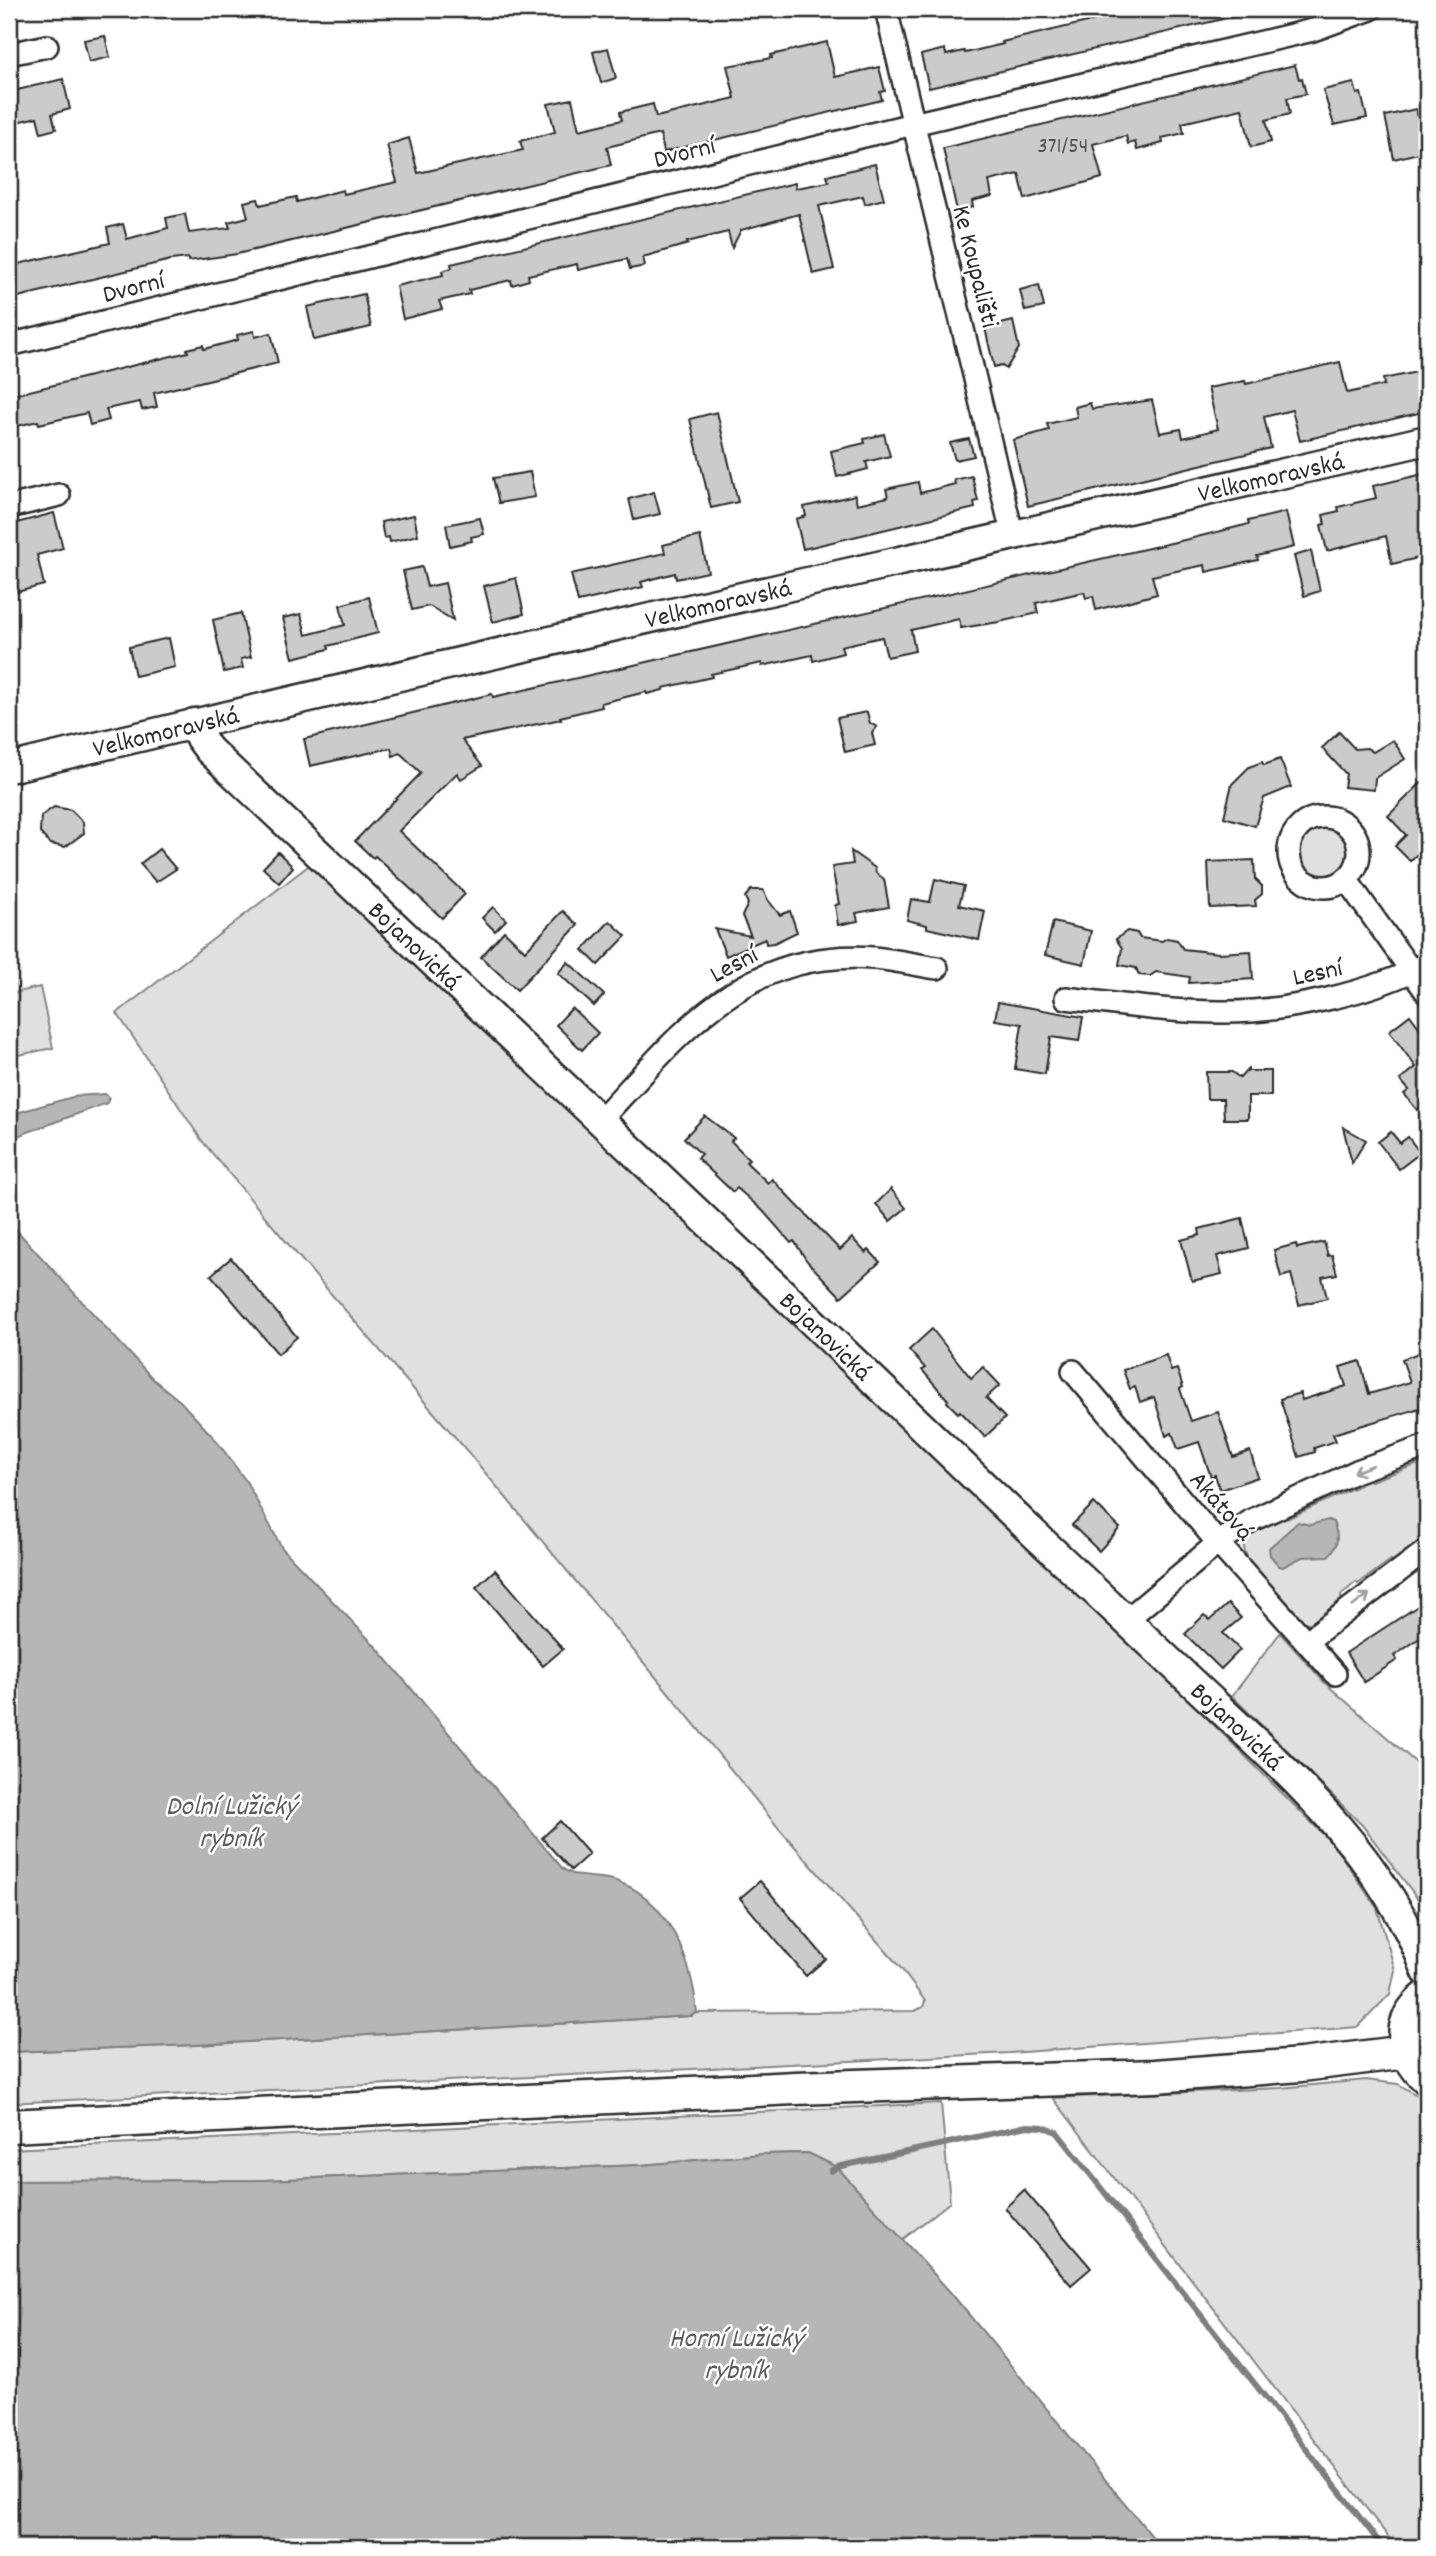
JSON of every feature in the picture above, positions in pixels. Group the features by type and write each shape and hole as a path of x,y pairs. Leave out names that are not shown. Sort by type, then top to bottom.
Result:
{"main road":[{"path":"1427,1997 1417,2005 1408,2019 1405,2035 1407,2052 1415,2066 1427,2078"},
{"path":"9,2126 651,2094 1156,2076 1301,2065 1407,2052"}],"street":[{"name":"Ke Koupališti","path":"886,9 1013,537"},
{"name":"Dvorní","path":"9,345 914,124 1313,30 1371,9"},
{"path":"9,54 47,46"},
{"name":"Velkomoravská","path":"9,768 194,723 1427,440"},
{"path":"9,507 59,495"},
{"name":"Bojanovická","path":"194,723 209,750 1276,1762 1352,1844 1380,1881 1416,1942 1427,1972"},
{"path":"1346,879 1419,967 1427,993"},
{"name":"Lesní","path":"601,1119 688,1027 724,997 751,981 780,970 817,961 845,958 874,958 937,968"},
{"name":"Lesní","path":"1066,998 1164,1010 1224,1012 1288,1006 1355,992 1419,967"},
{"name":"Akátová","path":"1073,1371 1218,1543 1335,1674"},
{"path":"1125,1621 1218,1543 1252,1520 1357,1471 1427,1446"},
{"path":"1307,1642 1427,1550"}],"shaded area":[{"path":"1317,823 1329,823 1344,831 1352,846 1352,858 1344,873 1329,881 1317,881 1302,873 1294,858 1294,846 1302,831"},
{"path":"312,863 1200,1711 1334,1845 1377,1908 1395,1970 1390,1994 1358,2027 1010,2053 9,2103 9,2052 196,2045 691,2016 697,2013 915,2011 923,2007 925,2001 899,1966 776,1825 462,1445 202,1141 117,1013"},
{"path":"40,987 53,1048 9,1057 9,994"},
{"path":"1427,1461 1427,1537 1422,1541 1423,1544 1396,1563 1391,1560 1358,1584 1356,1582 1341,1595 1342,1606 1314,1625 1301,1621 1248,1561 1244,1548 1250,1529 1283,1515 1289,1518 1360,1485 1359,1480 1367,1476 1371,1481"},
{"path":"1280,1633 1325,1683 1422,1768 1427,1768 1427,1911 1362,1825 1232,1696"},
{"path":"1366,2080 1398,2084 1427,2101 1427,2547 1396,2547 1053,2098 1280,2088"},
{"path":"941,2103 950,2202 902,2240 837,2167 808,2153 763,2154 641,2165 264,2180 9,2181 9,2149"}],"water":[{"path":"105,1094 109,1097 107,1103 9,1139 9,1115 76,1096"},
{"name":"Dolní Lužický rybník","path":"9,1222 154,1380 180,1401 215,1439 246,1481 282,1548 378,1649 562,1868 579,1876 613,1880 632,1888 663,1916 683,1953 690,1973 697,2013 691,2016 196,2045 9,2052"},
{"path":"1328,1520 1333,1522 1337,1536 1336,1545 1328,1556 1302,1557 1283,1567 1270,1555 1269,1548 1298,1522 1310,1525"},
{"name":"Horní Lužický rybník","path":"808,2153 837,2167 951,2293 1161,2547 9,2547 9,2181 264,2180 641,2165 763,2154"}],"building":[{"path":"1125,9 1239,9 1240,15 929,88 921,55 945,49 946,55 965,53 1126,13"},
{"path":"105,36 110,57 89,62 84,40"},
{"path":"827,42 835,77 879,67 885,91 880,92 882,100 664,152 660,134 607,147 611,165 237,254 189,261 188,258 171,260 14,298 9,266 110,243 107,228 123,224 127,239 168,228 166,218 185,214 189,233 230,228 228,222 248,217 244,202 258,199 260,205 296,197 297,202 343,190 344,194 397,182 387,145 409,138 418,173 523,150 520,141 555,132 548,104 572,99 579,130 622,120 620,112 653,104 656,117 735,98 727,66 772,58 771,55"},
{"path":"608,48 616,78 601,83 593,52"},
{"path":"1295,65 1306,94 1287,98 1290,114 1266,120 1271,142 1251,147 1242,109 1182,123 1184,133 1162,138 1163,143 1137,150 1135,142 1128,144 1126,136 1093,144 1102,178 1025,199 1019,174 989,181 992,196 972,201 973,207 957,211 943,148"},
{"path":"63,79 70,109 52,114 56,129 41,133 37,117 9,124 9,92"},
{"path":"1354,83 1357,94 1361,93 1367,118 1334,125 1323,90"},
{"path":"1416,109 1426,151 1394,159 1385,116"},
{"path":"875,164 884,199 865,204 863,196 819,206 834,269 813,274 799,214 741,230 732,248 728,232 643,257 645,266 630,269 627,259 578,270 577,264 528,275 529,280 512,285 511,280 469,290 470,294 439,301 442,309 403,319 396,286 443,275 442,271 452,268 451,264 795,183 796,188 829,182 827,176"},
{"path":"1039,285 1044,307 1025,311 1020,290"},
{"path":"364,294 371,327 314,340 307,307"},
{"path":"1013,321 1019,348 1006,369 1001,365 994,367 985,328"},
{"path":"254,331 255,337 271,333 278,363 154,393 157,407 142,410 140,402 106,409 109,420 90,425 87,413 9,428 9,396 188,352 187,349 203,345 204,349 238,340 237,335"},
{"path":"1340,362 1347,393 1384,385 1383,379 1427,370 1427,411 1300,441 1292,410 1264,417 1271,448 1028,506 1013,440 1049,430 1047,424 1077,417 1075,407 1090,403 1092,409 1152,400 1160,433 1181,429 1183,438 1218,429 1208,388 1245,381 1246,384"},
{"path":"717,412 738,502 711,508 690,419"},
{"path":"884,434 890,456 866,462 868,469 837,477 831,451 865,443 864,439"},
{"path":"969,439 974,456 955,460 950,443"},
{"path":"530,472 535,497 499,503 493,478"},
{"path":"1427,473 1427,556 1392,564 1386,536 1327,551 1321,525 1325,524 1323,515 1339,511 1338,507 1376,498 1373,486"},
{"path":"972,476 978,501 974,502 975,508 803,549 796,519 806,516 804,507 855,495 857,504 888,497 886,489 918,482 920,493 955,484 954,480"},
{"path":"654,492 660,514 634,520 629,499"},
{"path":"1286,512 1294,547 1257,556 1258,560 1206,572 1205,565 1152,576 1157,594 1096,610 1093,596 1086,598 1084,592 1036,603 1038,613 999,622 961,628 959,619 911,630 915,651 887,657 882,637 841,646 843,653 813,661 812,655 711,674 712,677 663,690 601,703 602,707 560,717 561,719 462,740 482,766 461,779 457,773 399,831 465,894 442,918 355,841 421,773 400,753 393,756 391,748 310,766 304,739 492,694 493,697 1193,538"},
{"path":"54,513 63,548 37,555 44,585 17,592 9,548 9,525"},
{"path":"414,515 418,535 390,542 389,537 384,538 381,522"},
{"path":"480,518 484,534 471,537 472,541 450,546 446,525"},
{"path":"700,536 708,572 676,579 675,573 641,582 643,587 578,602 571,574 665,553 663,545"},
{"path":"1311,551 1320,591 1304,596 1294,556"},
{"path":"422,567 427,587 445,583 453,620 429,606 412,610 403,571"},
{"path":"516,578 524,614 493,622 484,586"},
{"path":"369,597 378,633 293,658 283,618 301,614 306,635 345,625 340,605"},
{"path":"241,613 251,657 241,659 243,668 224,672 213,620"},
{"path":"169,638 175,667 135,676 129,647"},
{"path":"867,712 870,723 877,727 872,733 875,745 845,752 837,718"},
{"path":"1339,732 1355,749 1367,748 1373,752 1393,740 1405,759 1375,778 1374,790 1344,787 1346,774 1322,748"},
{"path":"1280,759 1291,787 1264,798 1255,826 1224,817 1232,784 1249,767"},
{"path":"1427,777 1427,845 1410,861 1395,846 1406,835 1388,816"},
{"path":"54,807 71,810 83,822 84,833 65,847 50,844 40,833 41,816"},
{"path":"159,849 176,869 156,882 140,864"},
{"path":"851,851 875,868 876,873 884,879 889,907 856,913 858,921 838,925 835,905 839,904 832,867 853,864"},
{"path":"278,852 293,867 279,883 263,868"},
{"path":"1254,860 1255,879 1262,886 1262,894 1255,900 1256,906 1210,908 1208,862"},
{"path":"935,879 964,886 959,905 985,911 979,940 927,928 927,925 907,920 911,899 930,902"},
{"path":"751,890 763,890 780,915 790,911 797,932 774,943 766,944 765,939 726,956 715,929 751,936 742,916 748,904 745,897"},
{"path":"493,907 506,920 495,931 482,918"},
{"path":"563,911 578,925 517,990 481,957 504,931 525,951"},
{"path":"610,921 626,936 598,965 583,950"},
{"path":"1053,922 1091,931 1084,964 1045,955"},
{"path":"1127,931 1137,933 1140,938 1177,940 1183,949 1219,953 1251,951 1253,979 1189,983 1190,977 1156,972 1150,976 1139,975 1136,968 1119,965 1122,948 1116,939"},
{"path":"568,962 604,995 594,1006 558,973"},
{"path":"998,1002 1083,1017 1079,1041 1051,1037 1045,1074 1015,1069 1022,1024 995,1020"},
{"path":"572,1008 598,1033 582,1050 556,1025"},
{"path":"1410,1015 1427,1038 1427,1113 1422,1106 1417,1110 1404,1094 1409,1090 1400,1080 1416,1067 1389,1031"},
{"path":"1248,1069 1271,1071 1271,1096 1248,1096 1248,1119 1224,1119 1223,1099 1207,1099 1206,1072 1232,1072 1240,1078"},
{"path":"705,1116 734,1138 731,1141 749,1159 746,1162 768,1183 772,1179 840,1250 852,1238 866,1253 869,1250 880,1262 841,1297 807,1261 794,1241 791,1243 763,1211 737,1188 733,1192 697,1158 701,1154 684,1138"},
{"path":"1343,1127 1366,1140 1352,1163"},
{"path":"1391,1132 1400,1143 1408,1137 1420,1153 1399,1169 1378,1142"},
{"path":"891,1189 906,1208 890,1221 876,1204"},
{"path":"1242,1218 1249,1248 1217,1256 1222,1274 1192,1281 1181,1240 1200,1235 1199,1229"},
{"path":"1324,1242 1328,1256 1332,1255 1337,1274 1322,1277 1327,1298 1299,1305 1291,1274 1281,1277 1274,1250 1296,1244 1297,1248"},
{"path":"231,1258 297,1337 278,1354 211,1275"},
{"path":"932,1329 971,1378 983,1367 1000,1385 986,1398 1005,1418 985,1437 960,1411 958,1413 947,1402 922,1370 925,1368 909,1350"},
{"path":"1427,1350 1427,1406 1333,1434 1336,1441 1314,1448 1315,1452 1299,1457 1280,1399 1300,1393 1302,1400 1346,1386 1340,1367 1360,1361 1369,1394 1410,1382 1402,1359"},
{"path":"1166,1355 1171,1371 1177,1369 1183,1387 1180,1389 1191,1421 1218,1412 1233,1457 1250,1451 1258,1477 1220,1490 1215,1475 1211,1477 1199,1442 1178,1449 1172,1433 1166,1436 1154,1397 1140,1402 1135,1387 1130,1389 1123,1370"},
{"path":"1094,1503 1120,1528 1099,1551 1072,1525"},
{"path":"495,1570 563,1649 543,1666 476,1587"},
{"path":"1427,1600 1427,1633 1394,1656 1397,1660 1364,1682 1346,1653"},
{"path":"1228,1604 1241,1618 1223,1633 1240,1650 1221,1669 1185,1634 1204,1615 1210,1620"},
{"path":"560,1821 589,1854 571,1870 542,1838"},
{"path":"760,1881 826,1959 806,1976 740,1898"},
{"path":"1024,2190 1091,2268 1071,2285 1005,2208"}],"waterway":[{"path":"831,2171 837,2167 1027,2126 1043,2127 1057,2132 1383,2547"}]}
